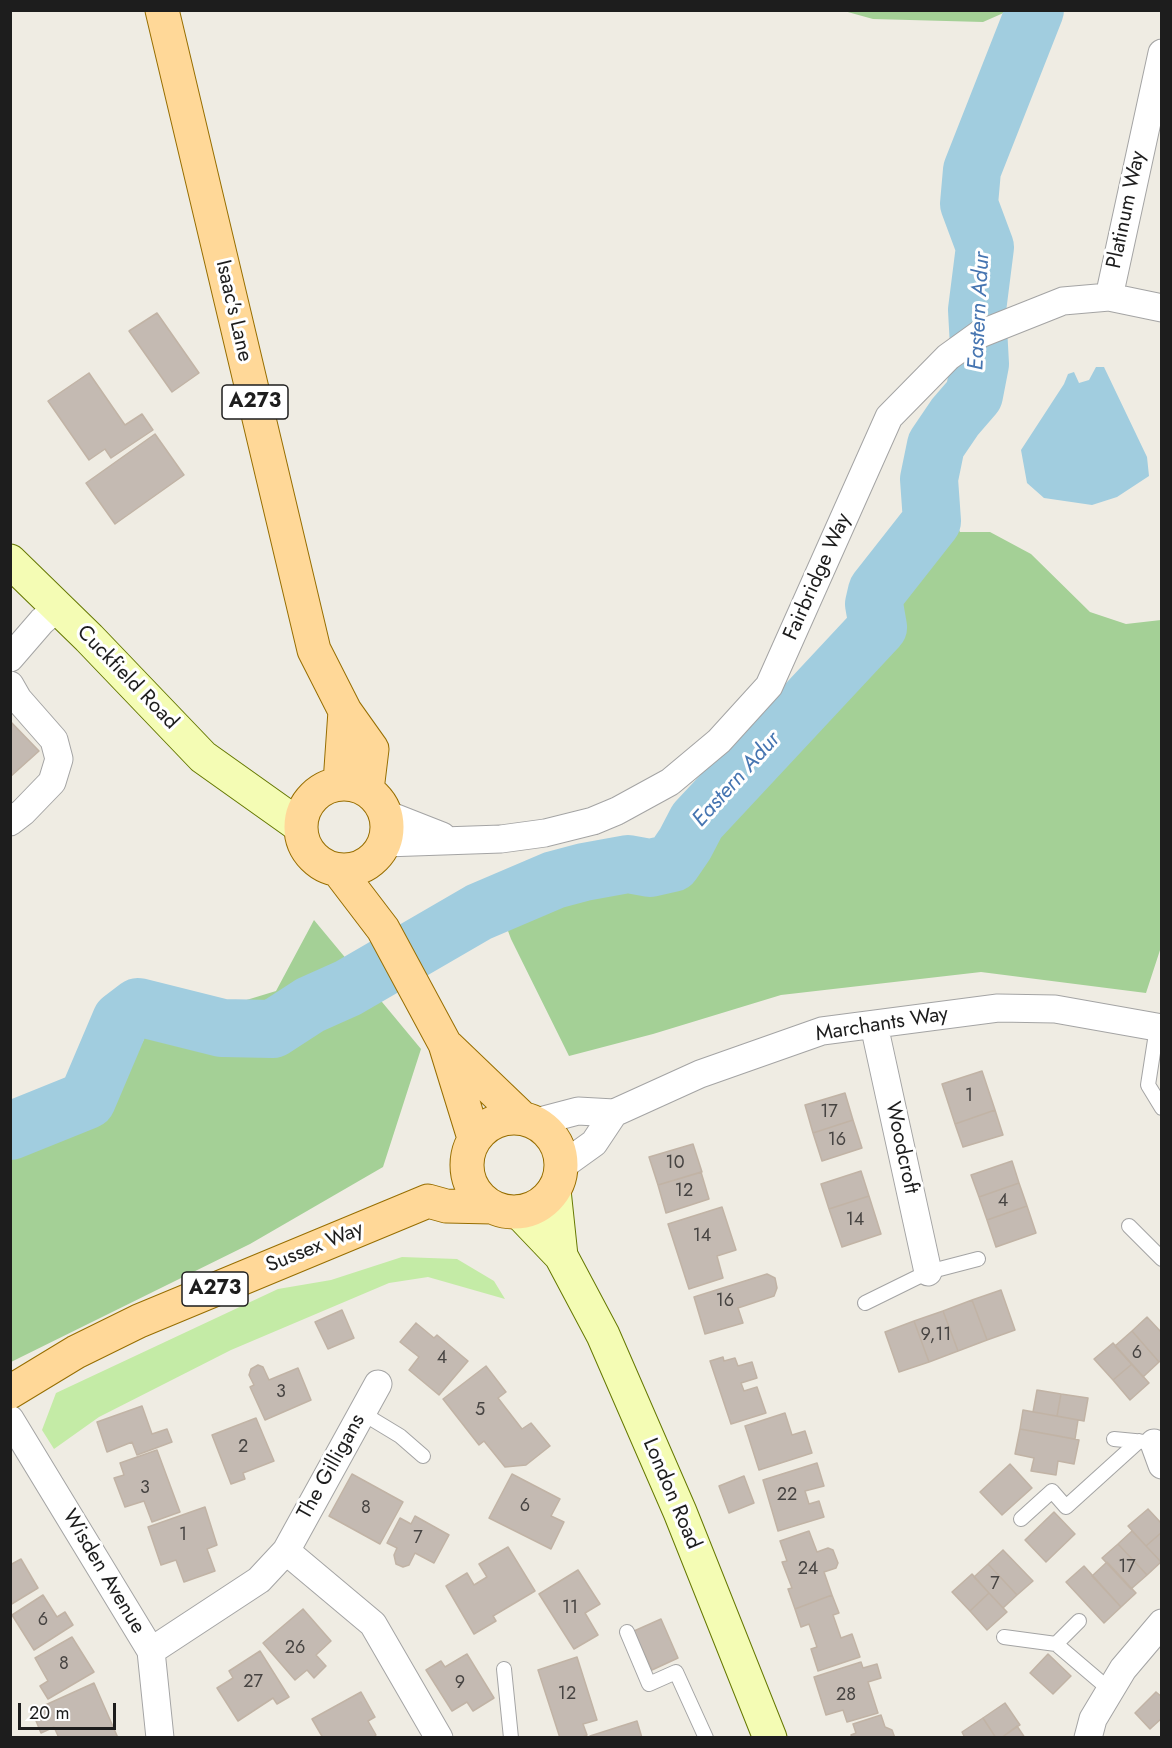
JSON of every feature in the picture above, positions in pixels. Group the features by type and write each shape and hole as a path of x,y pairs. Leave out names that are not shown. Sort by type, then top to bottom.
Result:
{"main road":[{"name":"Isaac's Lane","path":"162,10 314,650 345,711 372,749 371,817"},
{"name":"Cuckfield Road","path":"10,561 59,607 203,757 248,790 304,814"},
{"path":"328,785 371,817 368,863 354,869 338,870 323,865 311,855 303,842 304,814 328,785"},
{"name":"A273","path":"371,817 383,929"},
{"name":"A273","path":"338,870 383,929 445,1044 474,1138"},
{"name":"A273","path":"445,1044 528,1120"},
{"path":"428,1201 446,1206 506,1209 533,1208 545,1200 558,1178 559,1148 550,1133 528,1120 503,1118 487,1125 474,1138 467,1155 467,1172 480,1198 506,1209"},
{"name":"Sussex Way","path":"10,1392 76,1352 139,1321 428,1201 437,1186 467,1172"},
{"name":"London Road","path":"558,1178 561,1256"},
{"name":"London Road","path":"506,1209 561,1256 603,1335 680,1512 770,1737"}],"street":[{"name":"Platinum Way","path":"1109,297 1161,53"},
{"name":"Fairbridge Way","path":"371,817 451,840 525,837 593,821 627,806 670,782 719,741 769,686 890,417 948,357 980,334 1063,301 1109,297 1161,308"},
{"path":"11,655 42,621 59,607"},
{"path":"10,685 18,699 54,740 59,759 52,782 10,822"},
{"name":"Marchants Way","path":"528,1120 578,1111 615,1113 700,1074 822,1031 1009,1008 1055,1009 1159,1027"},
{"name":"Woodcroft","path":"874,1025 928,1272"},
{"path":"558,1178 594,1143 615,1113"},
{"name":"The Gilligans","path":"151,1651 259,1580 286,1551 378,1383"},
{"name":"Wisden Avenue","path":"10,1419 151,1651 160,1737"},
{"path":"286,1551 373,1624 439,1737"},
{"path":"1088,1737 1093,1719 1123,1669 1161,1623"}],"lane":[{"path":"1159,1027 1148,1084 1161,1108"},
{"path":"1129,1226 1161,1259"},
{"path":"865,1304 928,1272 978,1259"},
{"path":"362,1413 400,1436 423,1456"},
{"path":"1114,1440 1154,1446"},
{"path":"1021,1519 1052,1491 1066,1507 1154,1446"},
{"path":"1056,1644 1079,1621"},
{"path":"627,1632 650,1684 676,1672 706,1737"},
{"path":"1004,1637 1056,1644 1110,1690"},
{"path":"504,1669 511,1737"}],"green space":[{"path":"1008,10 983,22 873,19 844,11"},
{"path":"951,513 960,532 990,532 1031,554 1090,612 1126,624 1161,620 1162,944 1146,993 981,972 781,995 653,1034 569,1056 511,939 498,904 671,871 721,791 773,739 839,664"},
{"path":"314,920 421,1049 383,1167 250,1244 11,1362 11,1142 120,1091 148,1030 276,991"},
{"path":"402,1257 457,1259 494,1281 505,1299 428,1277 389,1283 231,1350 99,1417 54,1449 42,1430 56,1393 278,1289 331,1280"}],"water":[{"path":"1096,367 1104,367 1147,457 1149,476 1117,497 1092,505 1044,498 1027,483 1021,450 1064,384 1068,374 1074,372 1079,383 1089,380"}],"building":[{"path":"157,313 199,373 172,392 129,331"},
{"path":"89,373 125,425 142,414 153,430 111,458 105,449 89,460 48,401"},
{"path":"155,434 184,475 115,524 86,483"},
{"path":"10,721 39,751 10,777"},
{"path":"982,1071 995,1110 955,1124 942,1084"},
{"path":"845,1093 853,1120 813,1133 805,1105"},
{"path":"995,1110 1003,1135 963,1147 955,1124"},
{"path":"853,1120 862,1148 822,1161 813,1133"},
{"path":"693,1144 702,1172 658,1185 649,1157"},
{"path":"1012,1161 1019,1183 979,1197 971,1175"},
{"path":"861,1171 869,1196 829,1209 821,1184"},
{"path":"701,1172 709,1199 666,1213 658,1185"},
{"path":"1019,1183 1027,1206 987,1220 979,1197"},
{"path":"869,1196 881,1234 842,1247 829,1209"},
{"path":"1027,1206 1036,1233 996,1247 987,1220"},
{"path":"722,1207 736,1250 717,1256 723,1278 689,1289 668,1224"},
{"path":"767,1274 775,1278 777,1288 774,1296 738,1308 743,1323 705,1334 694,1297"},
{"path":"1001,1290 1015,1330 987,1340 972,1300"},
{"path":"972,1300 987,1340 958,1351 943,1311"},
{"path":"342,1310 354,1338 328,1349 315,1322"},
{"path":"943,1311 958,1351 929,1362 914,1321"},
{"path":"1147,1317 1162,1333 1162,1360 1159,1362 1132,1331"},
{"path":"914,1321 929,1362 899,1372 885,1332"},
{"path":"416,1323 434,1338 437,1335 468,1361 439,1395 409,1370 419,1357 400,1342"},
{"path":"1132,1331 1159,1362 1143,1377 1115,1346"},
{"path":"1113,1343 1132,1364 1113,1380 1094,1359"},
{"path":"723,1357 724,1361 735,1358 738,1366 752,1362 757,1378 741,1383 744,1391 757,1387 766,1413 731,1424 710,1361"},
{"path":"1132,1364 1149,1383 1130,1400 1113,1380"},
{"path":"258,1365 263,1367 269,1380 298,1368 311,1400 265,1420 250,1387 254,1385 249,1375 251,1369"},
{"path":"486,1366 506,1392 498,1398 522,1429 531,1423 550,1446 526,1465 505,1467 484,1441 479,1445 443,1399"},
{"path":"1037,1390 1061,1394 1057,1416 1033,1412"},
{"path":"1061,1394 1088,1398 1084,1421 1057,1416"},
{"path":"142,1406 152,1434 167,1429 172,1442 137,1455 132,1442 107,1452 97,1422"},
{"path":"1023,1410 1078,1420 1075,1439 1020,1429"},
{"path":"785,1413 792,1435 805,1431 812,1453 759,1470 745,1426"},
{"path":"256,1418 274,1461 243,1473 245,1479 231,1484 212,1435"},
{"path":"1020,1429 1079,1440 1074,1464 1058,1461 1056,1475 1031,1471 1034,1458 1015,1454"},
{"path":"157,1450 180,1512 152,1522 144,1501 125,1507 114,1478 124,1475 120,1463"},
{"path":"817,1463 824,1486 805,1491 809,1504 819,1501 824,1517 778,1531 763,1480"},
{"path":"1010,1464 1032,1488 1002,1515 980,1492"},
{"path":"352,1474 403,1502 380,1544 329,1516"},
{"path":"512,1474 560,1499 551,1516 564,1522 551,1549 489,1518"},
{"path":"744,1476 754,1503 729,1513 719,1486"},
{"path":"205,1507 217,1545 207,1549 215,1571 184,1582 176,1560 161,1565 148,1527"},
{"path":"1148,1509 1162,1524 1162,1532 1146,1546 1128,1526"},
{"path":"1054,1512 1075,1534 1046,1562 1025,1540"},
{"path":"415,1516 449,1535 434,1563 415,1553 409,1565 403,1567 396,1564 394,1555 397,1548 387,1543 400,1518 411,1524"},
{"path":"809,1531 817,1552 828,1548 833,1550 838,1563 836,1568 824,1572 832,1595 795,1609 788,1589 792,1588 782,1562 787,1561 780,1541"},
{"path":"1132,1531 1161,1562 1147,1575 1118,1544"},
{"path":"1162,1532 1162,1563 1146,1546"},
{"path":"1118,1544 1147,1575 1131,1589 1102,1558"},
{"path":"508,1547 535,1591 493,1616 496,1621 474,1634 446,1586 467,1573 474,1585 487,1577 479,1564"},
{"path":"1003,1550 1033,1581 1017,1595 988,1564"},
{"path":"21,1559 38,1588 10,1605 10,1565"},
{"path":"1107,1562 1136,1593 1121,1607 1092,1576"},
{"path":"988,1564 1017,1595 1003,1608 974,1577"},
{"path":"1084,1566 1121,1607 1104,1623 1066,1582"},
{"path":"578,1570 600,1604 585,1613 598,1635 574,1649 539,1594"},
{"path":"972,1574 989,1593 970,1611 952,1592"},
{"path":"989,1593 1007,1612 987,1630 970,1611"},
{"path":"43,1595 57,1617 65,1612 73,1625 34,1650 12,1615"},
{"path":"832,1595 839,1613 833,1615 841,1638 852,1634 860,1657 818,1671 811,1649 817,1647 809,1624 801,1627 795,1609"},
{"path":"303,1609 331,1641 316,1655 326,1666 314,1678 307,1670 295,1680 263,1643"},
{"path":"661,1619 678,1658 652,1670 634,1631"},
{"path":"72,1637 94,1672 48,1699 40,1686 48,1681 35,1658"},
{"path":"260,1651 289,1697 277,1704 273,1698 238,1721 217,1688 233,1678 229,1671"},
{"path":"467,1654 494,1698 473,1711 467,1702 452,1711 426,1670 441,1661 445,1667"},
{"path":"1048,1654 1071,1676 1053,1694 1030,1673"},
{"path":"577,1657 597,1720 583,1724 587,1735 580,1738 560,1738 538,1670"},
{"path":"861,1662 863,1668 877,1664 881,1678 868,1682 878,1713 847,1722 843,1710 826,1715 814,1677"},
{"path":"94,1683 118,1738 59,1738 54,1727 41,1733 32,1711"},
{"path":"361,1692 375,1717 368,1721 376,1735 372,1738 323,1738 312,1719"},
{"path":"1156,1692 1162,1697 1162,1718 1150,1729 1135,1713"},
{"path":"1005,1703 1020,1725 1001,1738 996,1738 983,1718"},
{"path":"881,1715 885,1727 892,1730 895,1738 852,1738 851,1735 856,1733 853,1724"},
{"path":"983,1718 996,1738 965,1738 962,1732"},
{"path":"637,1721 642,1738 590,1738 590,1736"},
{"path":"1017,1726 1025,1738 1001,1738"}],"waterway":[{"name":"Eastern Adur","path":"10,1131 87,1100 121,1020 138,1007 222,1028 273,1029 310,1005 348,988 479,912 554,880 628,864 650,868 672,863 697,821 878,627 874,604 877,591 932,521 929,479 936,445 955,417 974,395 980,364 977,310 985,247 969,204 972,170 1035,10"}]}
